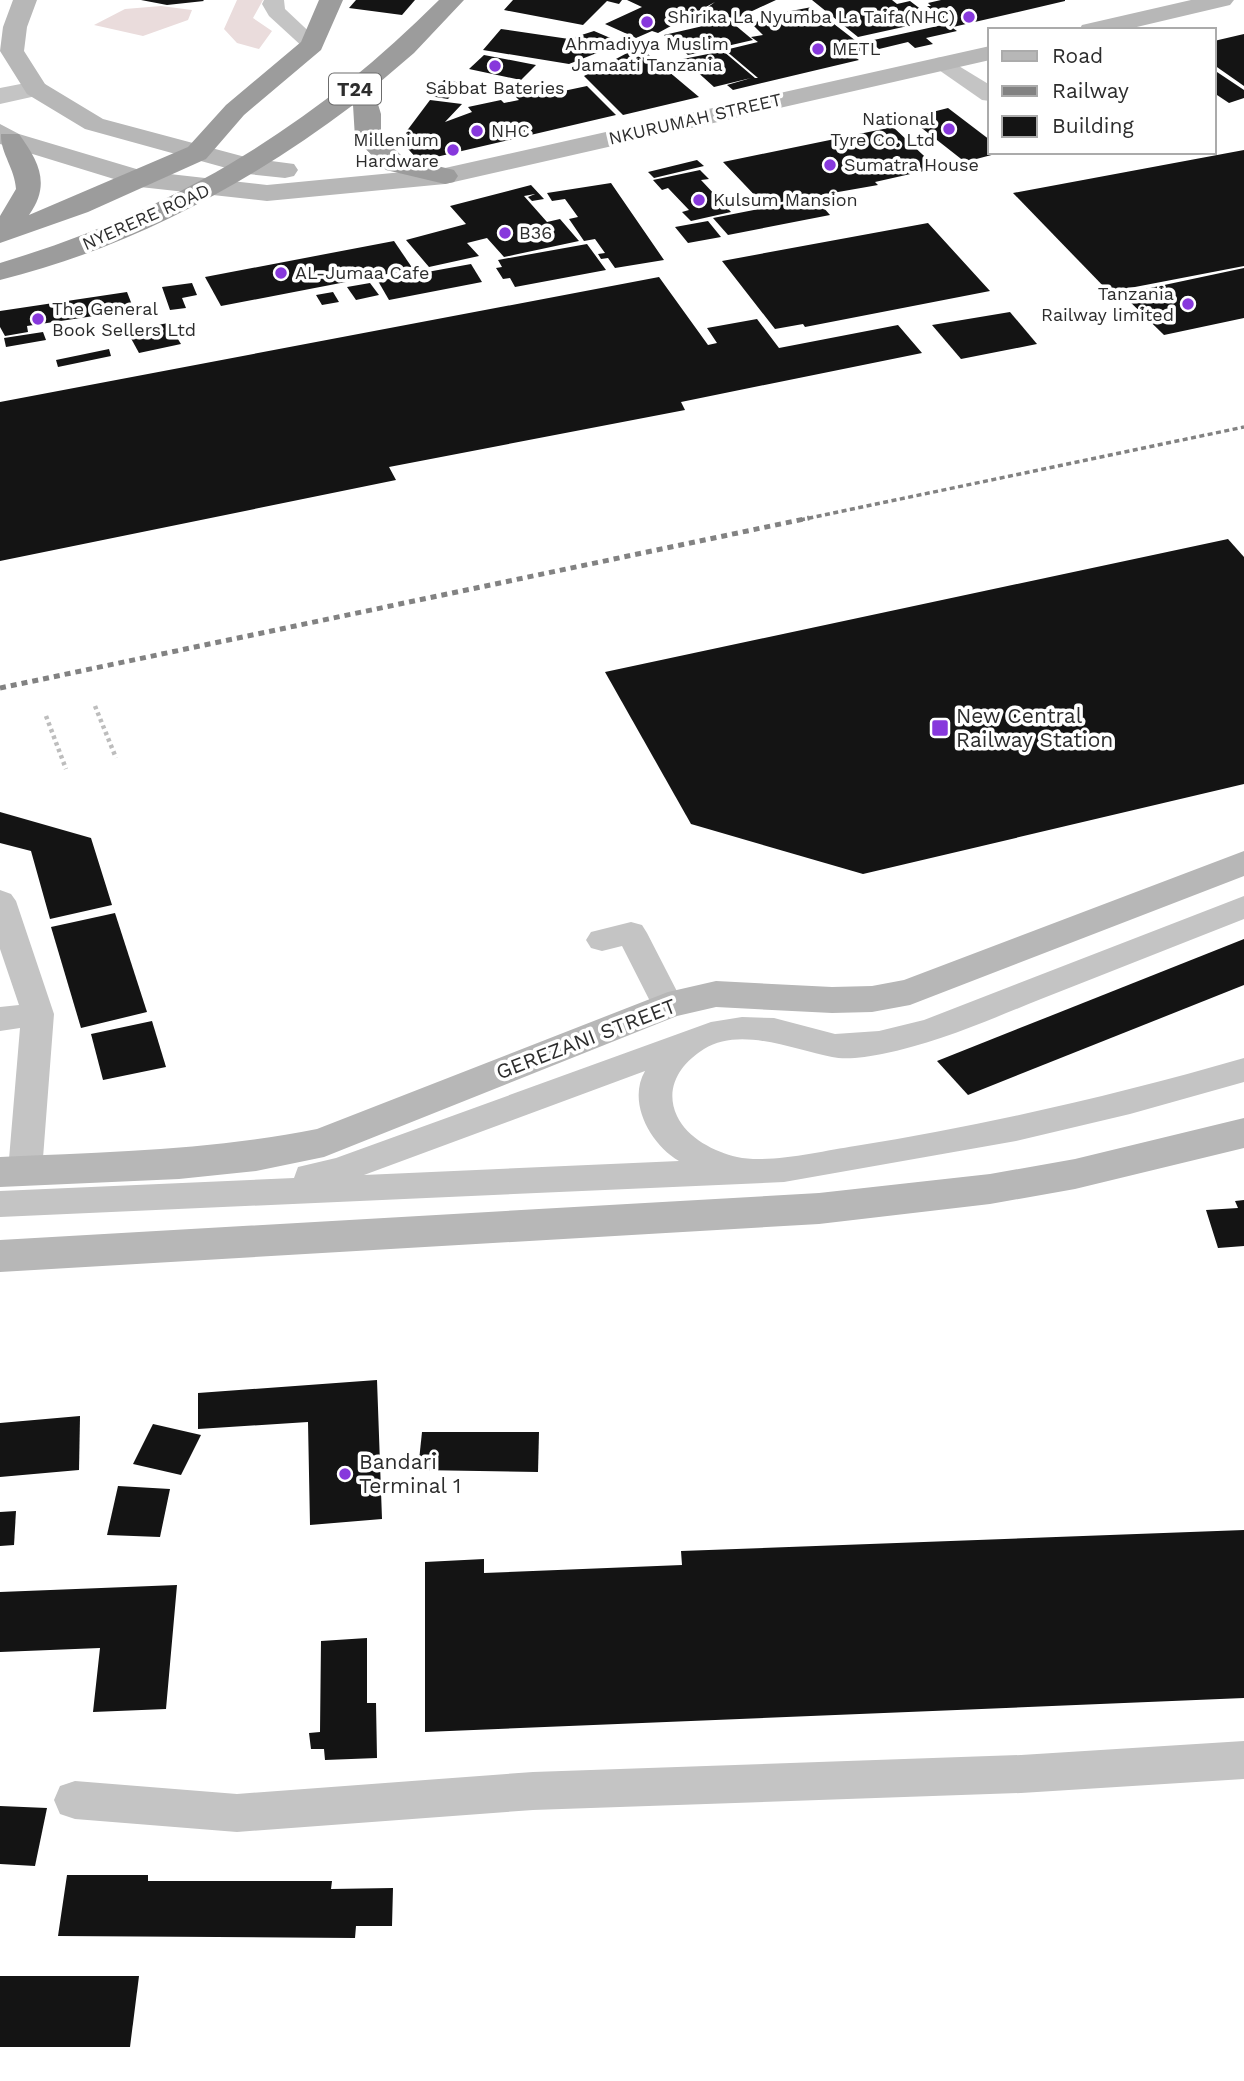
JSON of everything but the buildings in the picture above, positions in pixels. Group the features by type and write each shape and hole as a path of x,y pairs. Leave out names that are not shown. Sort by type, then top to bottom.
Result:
{"highway":[{"path":"197,153 235,110 312,45 331,0"},
{"name":"T24","path":"248,166 306,130 407,50 452,0"},
{"path":"360,85 368,114 368,138 395,164 445,176"},
{"path":"0,235 30,197 29,176 5,136"},
{"name":"NYERERE ROAD","path":"0,235 197,153"},
{"name":"NYERERE ROAD","path":"0,272 111,236 212,188 248,166"}],"main road":[{"path":"26,0 15,27 12,51 36,89"},
{"path":"1100,28 1222,0"},
{"name":"NKURUMAH STREET","path":"5,136 140,178 267,193 445,176 988,52"},
{"name":"NKURUMAH STREET","path":"36,89 94,124 248,166 399,180"},
{"name":"GEREZANI STREET","path":"13,1171 179,1164 256,1156 324,1142 668,1005 716,994 832,1000 872,999 910,992 1244,863"},
{"path":"0,1256 804,1212 972,1192 1091,1171 1244,1133"}],"street":[{"path":"0,96 36,89"}],"lane":[{"path":"274,0 272,5 276,12 312,45"},
{"path":"944,63 988,95"},
{"path":"0,901 38,1014 13,1171"},
{"path":"222,1194 340,1170 711,1034 752,1029 774,1030 835,1046 879,1043 933,1029 1244,907"},
{"path":"602,940 631,933 668,1005"},
{"path":"0,1019 38,1014"},
{"path":"711,1034 684,1047 665,1065 656,1087 656,1111 667,1133 688,1152 718,1165 750,1171"},
{"path":"0,1204 750,1171 931,1147 1023,1129 1244,1070"},
{"path":"75,1800 237,1813 533,1791 1021,1774 1244,1760"}],"path":[{"path":"95,706 116,758"},
{"path":"46,716 66,769"}],"shaded area":[{"path":"237,0 263,0 253,18 272,31 259,49 237,43 224,29"},
{"path":"161,6 192,10 188,20 143,36 94,25 125,9"}],"railway":[{"path":"800,520 1244,427"},
{"path":"0,688 809,518"}],"place":[{"name":"Shirika La Nyumba La Taifa(NHC)","path":"969,17"},
{"name":"Ahmadiyya Muslim Jamaati Tanzania","path":"647,22"},
{"name":"METL","path":"818,49"},
{"name":"Sabbat Bateries","path":"495,66"},
{"name":"National Tyre Co. Ltd","path":"949,129"},
{"name":"NHC","path":"477,131"},
{"name":"Millenium Hardware","path":"453,150"},
{"name":"Sumatra House","path":"830,165"},
{"name":"Kulsum Mansion","path":"699,200"},
{"name":"B36","path":"505,233"},
{"name":"AL-Jumaa Cafe","path":"281,273"},
{"name":"Tanzania Railway limited","path":"1188,304"},
{"name":"The General Book Sellers Ltd","path":"38,319"},
{"name":"New Central Railway Station","path":"940,728"},
{"name":"Bandari Terminal 1","path":"345,1474"}]}
